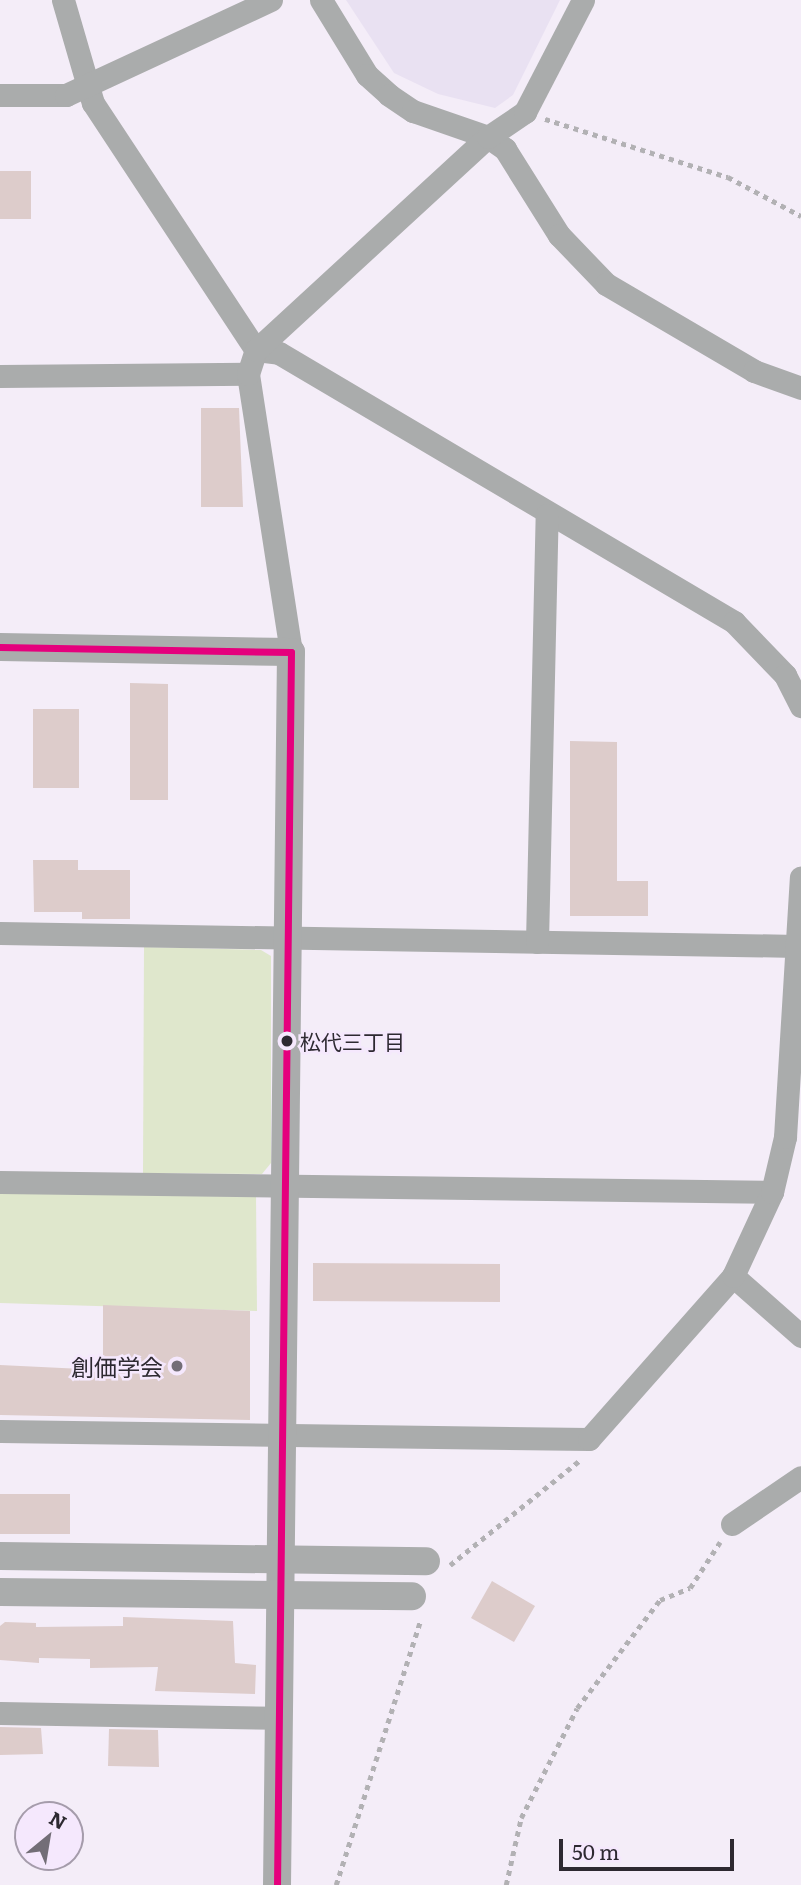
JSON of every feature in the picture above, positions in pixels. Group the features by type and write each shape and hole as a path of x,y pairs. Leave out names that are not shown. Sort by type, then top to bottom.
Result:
{"street":[{"path":"63,0 93,103 257,351"},
{"path":"0,95 66,95 271,0"},
{"path":"321,0 367,75 389,94 413,111 488,137 505,149 559,234 606,284 754,371 801,388"},
{"path":"277,1885 291,652 248,374 257,351 488,137 525,112 583,0"},
{"path":"257,351 279,353 547,515 733,622 785,675 801,706"},
{"path":"0,376 248,374"},
{"path":"537,942 547,515"},
{"path":"0,647 291,652"},
{"path":"0,1431 282,1438 589,1439 733,1276 772,1192 793,1130 801,877"},
{"path":"0,933 797,946"},
{"path":"0,1182 772,1192"},
{"path":"733,1276 801,1336"},
{"path":"732,1524 801,1477"},
{"path":"0,1556 282,1560 435,1568"},
{"path":"0,1592 281,1595 419,1603"},
{"path":"0,1713 278,1718"}],"path":[{"path":"525,112 728,177 801,216"},
{"path":"435,1568 474,1542 585,1455 589,1439"},
{"path":"506,1885 521,1818 577,1707 660,1600 690,1588 732,1524"},
{"path":"336,1885 419,1603"}],"shaded area":[{"path":"346,0 560,0 513,95 495,108 438,94 394,73"}],"green space":[{"path":"144,947 261,950 271,956 271,1163 262,1174 143,1173"},
{"path":"0,1189 256,1194 257,1311 0,1303"}],"building":[{"path":"0,171 31,171 31,219 0,219"},
{"path":"201,408 239,408 243,507 201,507"},
{"path":"130,683 168,684 168,800 130,800"},
{"path":"33,709 79,709 79,788 33,788"},
{"path":"570,741 617,742 617,881 648,881 648,916 570,916"},
{"path":"33,860 78,860 78,870 130,870 130,919 82,919 82,912 34,912"},
{"path":"313,1263 500,1264 500,1302 313,1301"},
{"name":"創価学会","path":"103,1305 250,1311 250,1420 0,1415 0,1365 103,1370"},
{"path":"0,1494 70,1494 70,1534 0,1534"},
{"path":"492,1581 535,1606 514,1642 471,1618"},
{"path":"123,1617 233,1621 235,1663 256,1665 255,1694 155,1691 158,1667 90,1668 90,1659 39,1658 39,1663 0,1660 0,1626 5,1622 36,1623 36,1627 123,1626"},
{"path":"0,1727 41,1728 43,1754 0,1755"},
{"path":"109,1729 158,1730 159,1767 108,1766"}],"transit line":[{"path":"0,647 291,652 277,1885"}],"place":[{"name":"松代三丁目","path":"287,1041"},
{"name":"創価学会","path":"177,1366"}]}
